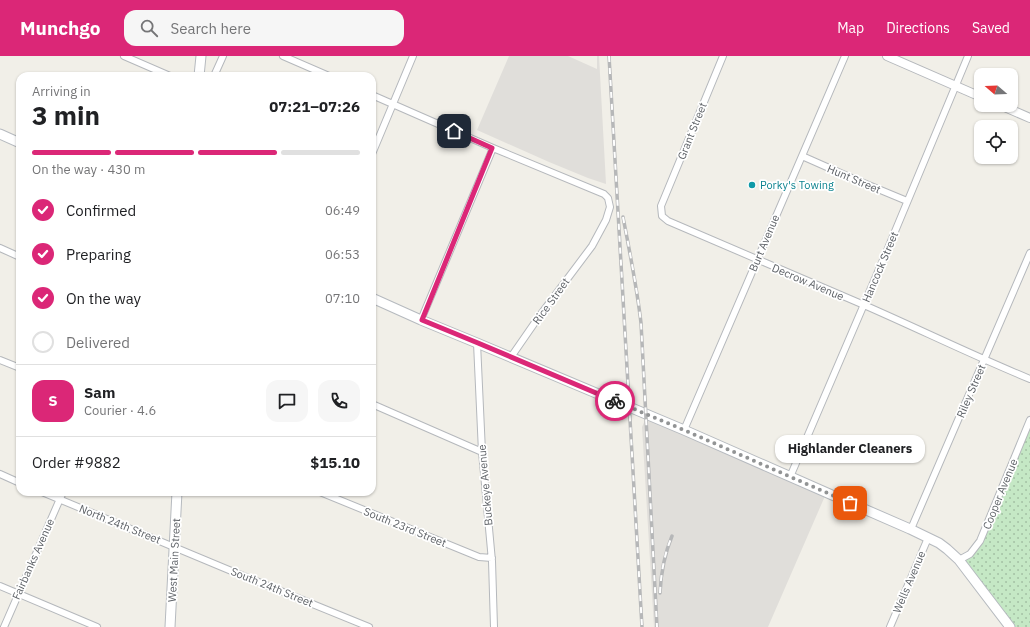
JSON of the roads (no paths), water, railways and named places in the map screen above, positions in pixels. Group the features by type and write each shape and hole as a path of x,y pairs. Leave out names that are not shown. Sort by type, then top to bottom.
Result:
{"main road":[{"path":"199,72 201,56"},
{"path":"0,134 16,141"},
{"path":"376,300 684,430 912,529 948,549 959,560 1010,627"},
{"name":"West Main Street","path":"170,627 177,496"}],"street":[{"path":"124,56 161,72"},
{"path":"216,72 223,56"},
{"path":"284,56 320,72"},
{"path":"376,144 414,56"},
{"name":"Grant Street","path":"662,206 722,56"},
{"name":"Burt Avenue","path":"684,430 845,56"},
{"path":"887,56 974,94"},
{"name":"Hancock Street","path":"790,476 864,305 968,56"},
{"path":"376,97 492,148 422,320"},
{"path":"1016,112 1030,118"},
{"name":"Rice Street","path":"492,148 604,194 608,198 610,207 606,220 592,246 511,357"},
{"name":"Hunt Street","path":"802,156 907,201"},
{"name":"Decrow Avenue","path":"662,206 662,216 668,221 864,305 984,360 1030,379"},
{"path":"0,248 16,255"},
{"name":"Riley Street","path":"912,529 1030,253"},
{"name":"Buckeye Avenue","path":"478,343 482,452 492,558 494,627"},
{"path":"0,360 16,366"},
{"path":"376,406 482,452"},
{"name":"Cooper Avenue","path":"959,560 970,554 980,541 1030,420"},
{"path":"0,474 16,481"},
{"name":"North 24th Street","path":"52,496 174,547"},
{"name":"Fairbanks Avenue","path":"4,627 61,496"},
{"name":"South 23rd Street","path":"330,496 479,557 492,558"},
{"name":"Wells Avenue","path":"890,627 928,538"},
{"name":"South 24th Street","path":"174,547 369,627"},
{"path":"0,586 97,627"}],"railway":[{"path":"609,56 642,627"},
{"path":"623,217 641,323 657,627"},
{"path":"660,593 663,564 672,536"}],"place":[{"name":"Porky's Towing","path":"752,185"},
{"name":"Highlander Cleaners","path":"850,503"}]}
